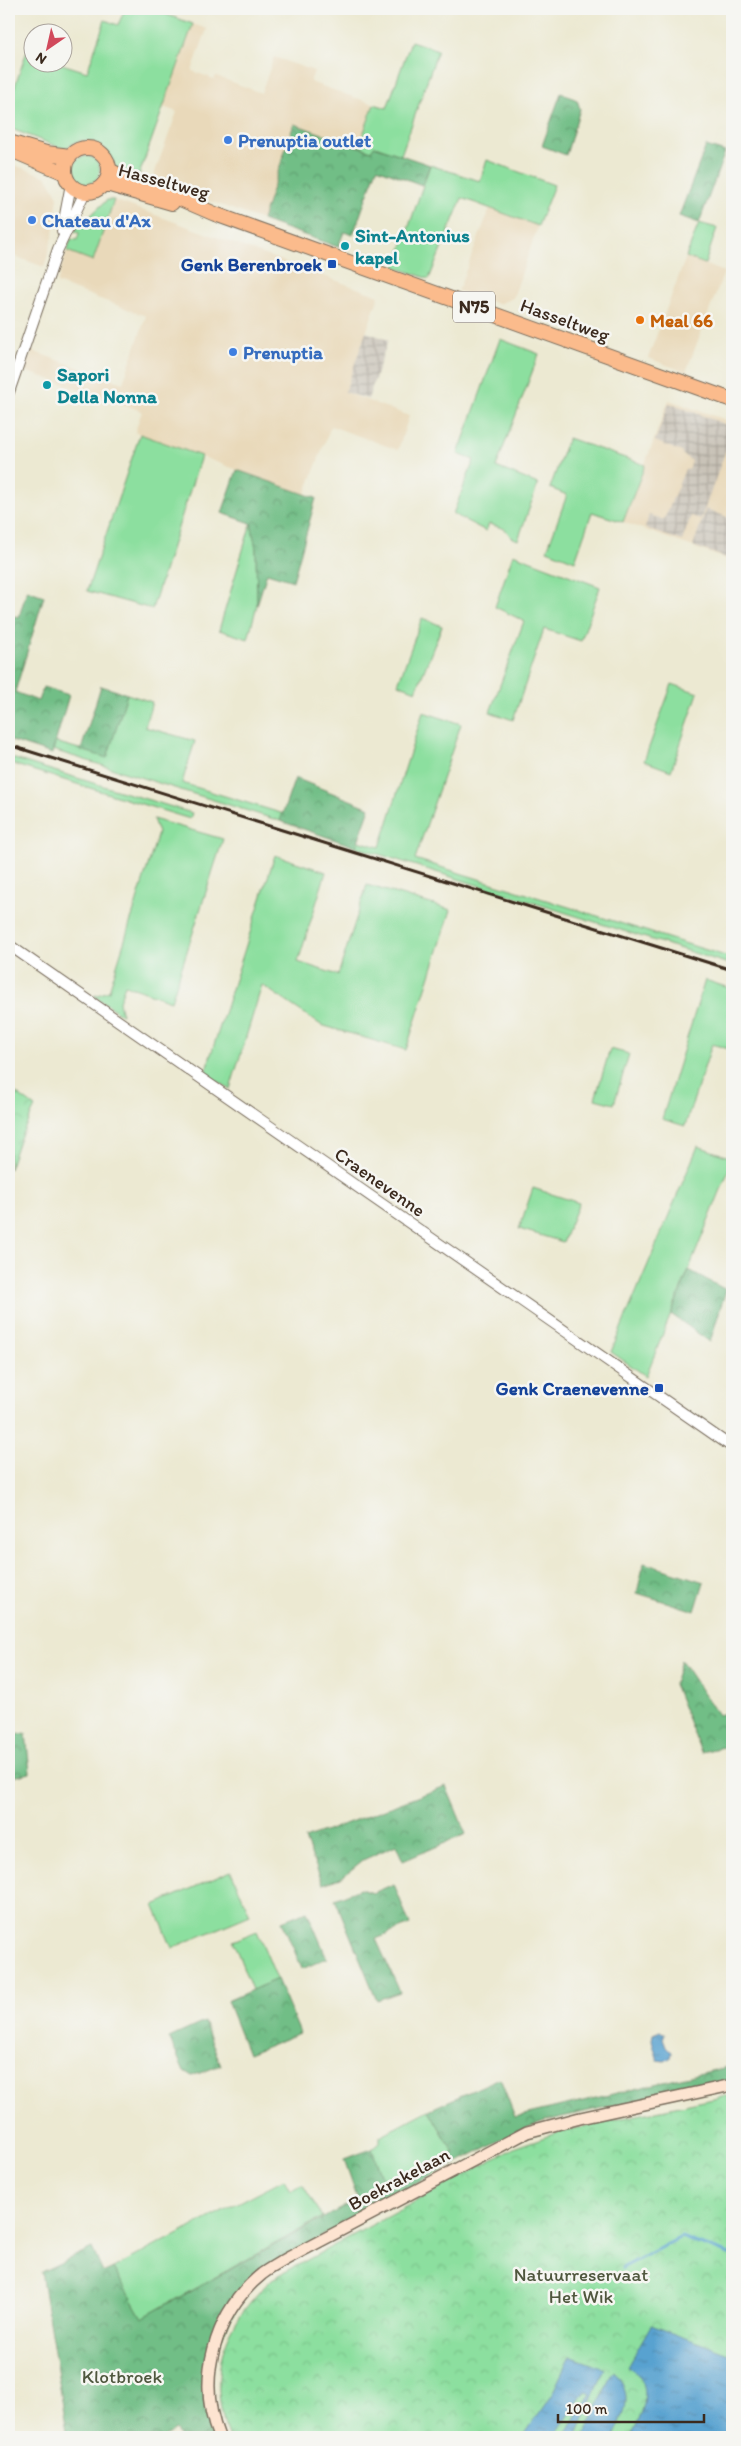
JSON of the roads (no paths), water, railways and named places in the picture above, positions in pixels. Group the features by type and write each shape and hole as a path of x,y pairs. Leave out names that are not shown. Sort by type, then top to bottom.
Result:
{"main road":[{"name":"Hasseltweg","path":"9,142 46,153 70,156 81,148 96,150 107,160 109,170 103,185"},
{"path":"9,148 68,179 85,192"},
{"path":"68,179 66,162 70,156"},
{"name":"Hasseltweg","path":"109,170 124,178 154,188 215,214 732,400"},
{"name":"Hasseltweg","path":"85,192 93,191 103,185 110,185 215,214"},
{"name":"Boekrakelaan","path":"218,2437 213,2423 208,2392 211,2361 218,2336 233,2306 262,2274 288,2258 527,2132 580,2118 732,2085"}],"street":[{"path":"58,249 68,179"},
{"path":"9,392 58,249 85,192"},
{"name":"Craenevenne","path":"9,945 732,1447"}],"water":[{"path":"660,2031 665,2034 663,2038 666,2046 671,2051 670,2058 665,2061 658,2060 652,2041 653,2034"},
{"path":"651,2325 732,2355 732,2437 631,2437 643,2408 645,2391 640,2377 627,2367"},
{"path":"570,2356 605,2369 576,2437 564,2437 591,2393 585,2390 554,2437 523,2437 552,2394"},
{"path":"615,2371 624,2389 626,2404 614,2437 584,2437 609,2380"}],"waterway":[{"path":"622,2268 681,2237 732,2256"}],"railway":[{"path":"9,745 732,970"}],"place":[{"name":"Prenuptia outlet","path":"228,140"},
{"name":"Chateau d'Ax","path":"32,220"},
{"name":"Sint-Antonius kapel","path":"345,246"},
{"name":"Genk Berenbroek","path":"332,264"},
{"name":"Meal 66","path":"640,320"},
{"name":"Prenuptia","path":"233,352"},
{"name":"Sapori Della Nonna","path":"47,385"},
{"name":"Genk Craenevenne","path":"659,1388"}],"park label":[{"name":"Natuurreservaat Het Wik","path":"581,2285"},
{"name":"Klotbroek","path":"122,2376"}]}
